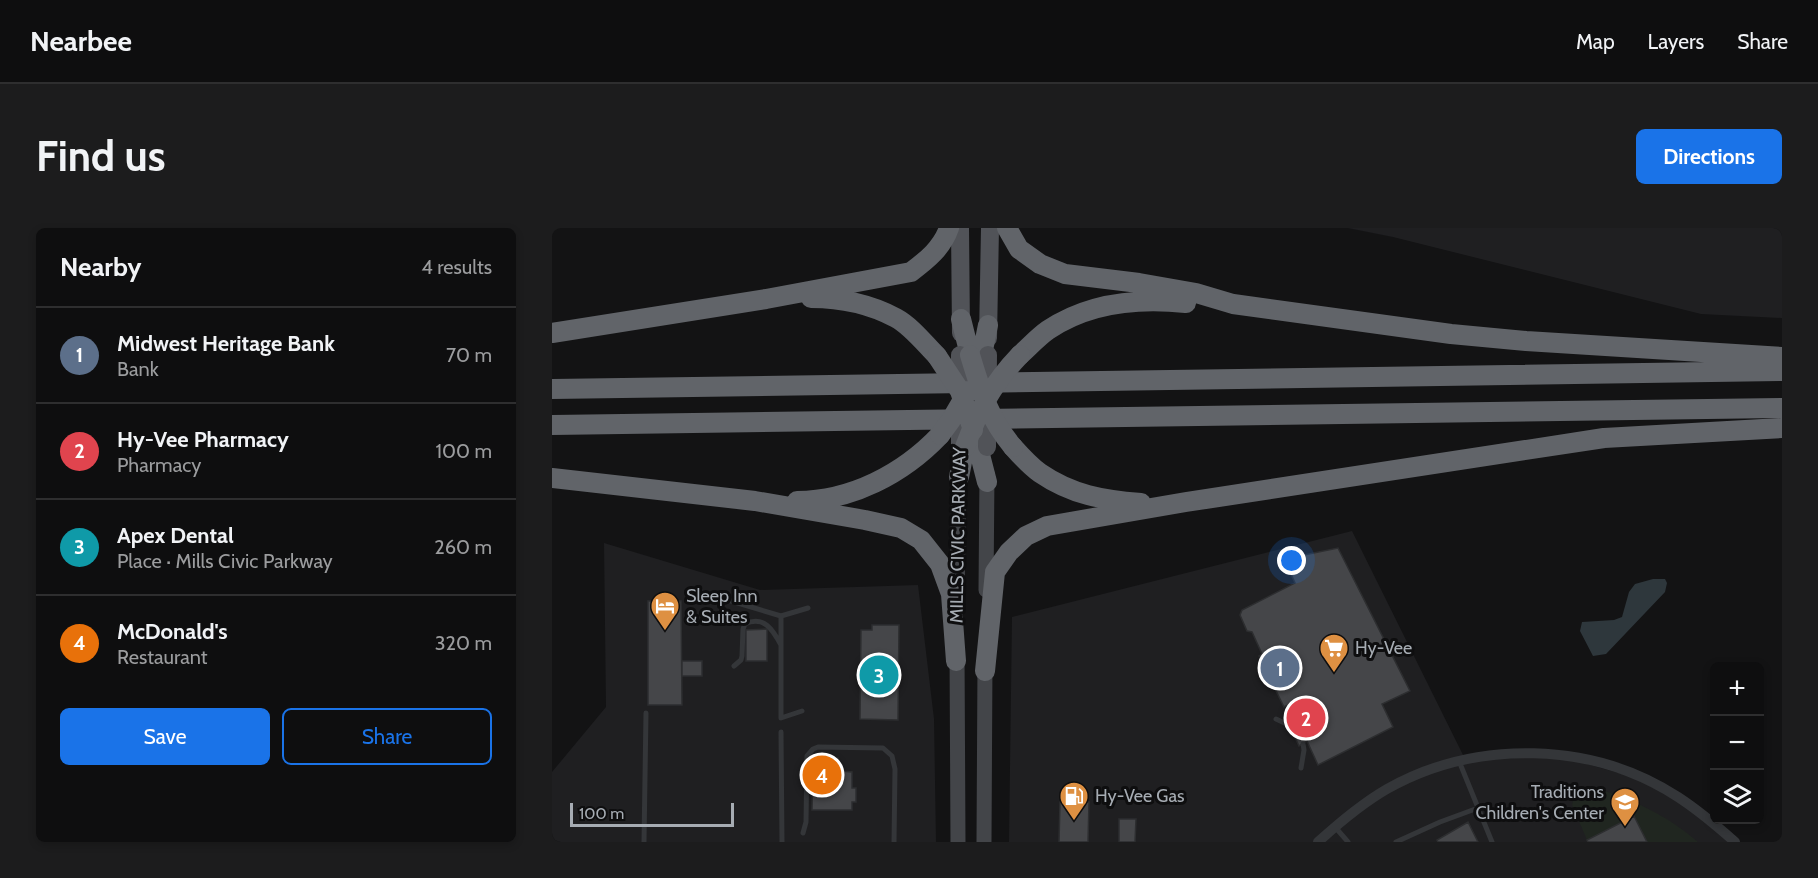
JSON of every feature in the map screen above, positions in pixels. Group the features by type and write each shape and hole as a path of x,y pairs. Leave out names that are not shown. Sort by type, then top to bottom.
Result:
{"highway":[{"path":"552,333 766,299 911,272 927,261 945,240 949,228"},
{"path":"1007,228 1019,249 1040,264 1065,274 1197,293 1233,304"},
{"path":"766,299 830,298 865,306 897,319 937,356 962,399 972,427 972,447 987,482"},
{"path":"972,427 1003,372 1047,330 1080,314 1119,303 1157,300 1197,304 1233,304 1451,334 1782,357"},
{"path":"961,319 975,355 976,375 999,430 1039,472 1067,489 1094,498 1140,503 1186,502"},
{"path":"975,355 988,326"},
{"path":"552,388 1782,371"},
{"path":"755,501 814,501 842,495 870,485 890,474 927,448 940,435 976,375"},
{"path":"552,424 1782,408"},
{"path":"985,671 995,572 1009,552 1026,536 1047,526 1186,502 1604,438 1782,428"},
{"path":"959,477 972,447"},
{"path":"552,478 755,501 901,528 921,540 940,564 951,594 956,661"}],"main road":[{"path":"960,228 961,319"},
{"path":"988,326 990,228"},
{"name":"MILLS CIVIC PARKWAY","path":"972,447 962,399 975,355"},
{"name":"MILLS CIVIC PARKWAY","path":"972,447 986,402 975,355"},
{"name":"MILLS CIVIC PARKWAY","path":"958,842 956,661 959,477"},
{"name":"MILLS CIVIC PARKWAY","path":"984,842 987,482"}],"street":[{"path":"1318,842 1364,803 1413,776 1459,761 1492,755 1542,754 1579,758 1615,767 1654,783 1698,810 1735,842"}],"lane":[{"path":"701,592 782,616 808,608"},
{"path":"782,616 781,718 802,711"},
{"path":"734,666 741,660 745,624 753,620 772,628 781,647"},
{"path":"644,842 646,712"},
{"path":"1276,719 1297,731"},
{"path":"781,732 782,842"},
{"path":"1301,768 1303,744"},
{"path":"803,832 806,822 807,756 810,751 818,747 883,748 892,756 895,769 894,842"},
{"path":"1459,761 1492,842"},
{"path":"1396,842 1478,808"},
{"path":"1335,827 1348,842"}],"shaded area":[{"path":"1348,228 1782,228 1782,318 1701,314 1393,237"},
{"path":"1352,531 1465,759 1555,755 1654,783 1735,842 1009,842 1012,617"},
{"path":"604,543 760,590 918,585 934,719 936,842 552,842 552,772 606,707"},
{"path":"1653,579 1665,579 1667,583 1665,592 1606,654 1593,656 1580,631 1582,622 1614,620 1622,617 1629,592 1635,584"},
{"path":"1588,786 1618,795 1660,815 1698,842 1647,842 1634,816 1587,840 1572,805 1575,793"}],"building":[{"name":"Hy-Vee","path":"1338,548 1410,691 1382,704 1393,727 1318,765 1307,741 1299,746 1293,733 1300,729 1288,705 1284,707 1259,656 1262,654 1252,632 1247,631 1240,615 1242,610 1295,583 1284,559"},
{"name":"Sleep Inn & Suites","path":"648,601 681,601 682,705 648,705"},
{"path":"872,625 899,625 898,720 860,719 861,630 872,630"},
{"path":"767,629 767,661 746,661 746,630"},
{"path":"682,661 702,661 702,676 682,676"},
{"path":"821,758 838,758 837,765 842,765 842,771 852,772 852,788 856,788 856,802 852,802 852,810 812,810 813,765 821,765"},
{"name":"Hy-Vee Gas","path":"1060,802 1089,802 1088,842 1059,842"},
{"name":"Traditions Children's Center","path":"1634,816 1647,842 1588,842 1587,840"},
{"name":"Hy-Vee Gas","path":"1119,819 1136,819 1135,842 1119,842"},
{"path":"1468,822 1478,842 1438,842 1437,840"}],"place":[{"name":"Sleep Inn & Suites","path":"665,632"},
{"name":"Midwest Heritage Bank","path":"1280,668"},
{"name":"Hy-Vee","path":"1334,674"},
{"name":"Apex Dental","path":"879,675"},
{"name":"Hy-Vee Pharmacy","path":"1306,718"},
{"name":"McDonald's","path":"822,775"},
{"name":"Hy-Vee Gas","path":"1074,822"},
{"name":"Traditions Children's Center","path":"1625,828"}]}
